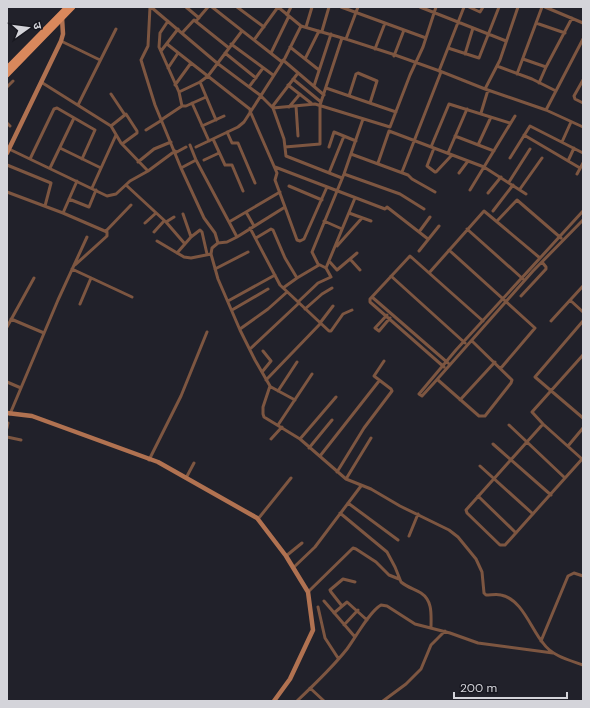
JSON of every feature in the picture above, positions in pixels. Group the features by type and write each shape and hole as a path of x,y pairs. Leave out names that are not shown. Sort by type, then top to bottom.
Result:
{"main road":[{"path":"7,68 67,7"},
{"path":"7,75 73,7"}],"street":[{"path":"150,7 273,107 281,131 286,156 329,173 400,194 424,209"},
{"path":"150,7 148,46 141,60 155,106 181,168 201,211 215,233 218,243"},
{"path":"186,7 197,20 230,46 273,75"},
{"path":"182,33 192,20 197,20 208,7"},
{"path":"212,7 283,61 324,95"},
{"path":"217,12 221,7"},
{"path":"237,7 264,26"},
{"path":"254,40 278,7 301,26 344,38 394,56 416,62 546,110 583,127"},
{"path":"271,53 291,7"},
{"path":"306,27 312,7"},
{"path":"305,59 320,31 329,7"},
{"path":"341,7 426,38"},
{"path":"285,147 320,144 321,104 344,38 358,7"},
{"path":"420,7 506,41"},
{"path":"378,164 396,112 426,38 436,7"},
{"path":"402,172 464,7"},
{"path":"468,7 480,12 482,11 483,7"},
{"path":"448,48 479,58 499,7"},
{"path":"481,113 487,89 497,66 518,7"},
{"path":"517,74 543,7 583,23"},
{"path":"62,18 63,34 61,41 8,151 30,159 106,196 109,196 116,194 126,185 175,152 186,147"},
{"path":"539,83 572,18"},
{"path":"168,21 160,33 161,51 179,92 182,106"},
{"path":"536,23 565,33"},
{"path":"375,49 385,24"},
{"path":"196,147 241,125 283,61 301,26"},
{"path":"465,54 473,28"},
{"path":"78,105 116,29"},
{"path":"161,51 178,29"},
{"path":"394,56 404,30"},
{"path":"179,92 200,82 208,76 217,62 242,31"},
{"path":"314,86 331,34"},
{"path":"546,110 583,39"},
{"path":"61,41 100,60"},
{"path":"167,44 250,110 275,168 277,174 275,180 297,240 300,241 306,237 327,187"},
{"path":"290,47 319,70"},
{"path":"168,68 178,53"},
{"path":"225,53 256,78"},
{"path":"523,58 546,67"},
{"path":"175,85 191,63"},
{"path":"497,66 556,91"},
{"path":"249,87 263,68"},
{"path":"273,107 298,73"},
{"path":"349,96 356,74 358,73 377,81 370,103"},
{"path":"293,79 321,104"},
{"path":"7,87 13,81"},
{"path":"40,82 111,126 122,144 148,171"},
{"path":"200,82 216,120"},
{"path":"583,82 574,98 583,103"},
{"path":"288,85 311,103"},
{"path":"326,88 396,112"},
{"path":"111,94 125,115 127,115 137,132 122,144"},
{"path":"289,107 300,94"},
{"path":"146,130 182,106 186,106 206,97"},
{"path":"192,103 209,141"},
{"path":"273,107 289,107 311,103 321,104 390,129 414,141 484,167 526,194"},
{"path":"452,155 436,172 428,167 433,148 450,103 510,123"},
{"path":"296,106 298,136"},
{"path":"30,159 54,109 57,108 95,130 82,159"},
{"path":"448,153 467,109"},
{"path":"111,126 125,115"},
{"path":"202,126 224,116"},
{"path":"470,190 515,116"},
{"path":"478,145 491,117"},
{"path":"50,168 74,118"},
{"path":"250,349 318,283 331,276 326,268 319,265 312,252 343,176 363,119"},
{"path":"562,142 571,122"},
{"path":"7,123 10,126"},
{"path":"510,158 530,126 583,153"},
{"path":"227,132 232,143 238,143 255,183"},
{"path":"329,147 334,132 356,141"},
{"path":"92,188 116,134"},
{"path":"524,135 580,168"},
{"path":"329,173 344,136"},
{"path":"455,136 494,151"},
{"path":"213,139 226,166 232,165 243,191"},
{"path":"138,162 154,149 171,142"},
{"path":"190,145 196,160 237,237"},
{"path":"60,148 101,168"},
{"path":"568,161 574,148"},
{"path":"509,182 530,149"},
{"path":"204,160 219,153"},
{"path":"351,154 408,174 412,179 435,192"},
{"path":"520,189 542,158"},
{"path":"181,168 196,160"},
{"path":"459,173 468,161"},
{"path":"577,174 583,163"},
{"path":"7,165 51,183 45,206"},
{"path":"275,168 385,209 387,207 428,239"},
{"path":"488,193 501,177"},
{"path":"63,213 77,181"},
{"path":"126,185 156,213 185,244"},
{"path":"493,211 513,185"},
{"path":"289,186 322,200"},
{"path":"69,199 89,207 96,190"},
{"path":"7,192 106,231"},
{"path":"229,222 280,192"},
{"path":"326,268 355,198"},
{"path":"497,221 517,200 563,240"},
{"path":"106,231 131,205"},
{"path":"209,254 212,248 218,243 227,242 237,237 285,207"},
{"path":"429,273 484,211 541,260 546,267 546,269 522,296"},
{"path":"505,300 483,321 419,394 422,396 438,380 523,279 583,211"},
{"path":"246,212 254,226"},
{"path":"146,222 156,213"},
{"path":"348,213 371,221"},
{"path":"183,214 191,237"},
{"path":"154,232 174,216"},
{"path":"419,232 430,217"},
{"path":"335,248 362,218"},
{"path":"541,260 583,220"},
{"path":"324,221 342,229"},
{"path":"419,250 439,226"},
{"path":"250,228 283,288 330,332 344,314 352,310"},
{"path":"256,238 271,229 273,230 285,258 297,278"},
{"path":"467,229 523,279"},
{"path":"177,254 191,237 199,230 201,231 240,329 266,380 271,387 295,400"},
{"path":"72,268 107,236 108,233 106,231"},
{"path":"86,237 9,414 32,416 149,460 158,462 258,519 286,556 308,592 313,630 290,679 274,701"},
{"path":"157,241 177,254 187,258 209,254"},
{"path":"449,250 535,328 501,368"},
{"path":"215,269 248,252"},
{"path":"329,261 337,270 357,253"},
{"path":"447,369 370,302 370,299 410,256 486,324"},
{"path":"350,259 360,270"},
{"path":"283,288 319,265"},
{"path":"72,268 132,297"},
{"path":"228,301 275,275"},
{"path":"391,276 468,345"},
{"path":"7,327 34,278"},
{"path":"80,304 91,278"},
{"path":"551,321 583,286"},
{"path":"305,309 322,294 332,288"},
{"path":"232,310 268,289"},
{"path":"240,329 268,309 287,292"},
{"path":"372,297 450,365"},
{"path":"570,300 583,312"},
{"path":"266,380 320,323 333,306"},
{"path":"389,312 375,328 379,331 393,315"},
{"path":"11,319 44,333"},
{"path":"583,321 535,376 536,379 583,418"},
{"path":"149,460 180,396 207,332"},
{"path":"412,338 415,334"},
{"path":"438,380 479,416 485,416 512,380 511,377 472,341"},
{"path":"262,372 271,361 263,351"},
{"path":"543,424 467,508 466,512 500,545 505,545 583,458 543,424 532,412 583,355"},
{"path":"337,472 364,428 392,391 374,376 384,361"},
{"path":"278,391 297,362"},
{"path":"460,400 495,362"},
{"path":"278,425 312,374"},
{"path":"320,456 379,381"},
{"path":"7,382 21,388"},
{"path":"271,387 263,406 262,414 264,417 300,439 346,479 371,489 449,530 458,537 476,559 482,572 484,593 486,595 501,595 509,597 524,613 541,641 550,650 562,657 583,665"},
{"path":"300,439 336,397"},
{"path":"309,448 332,420"},
{"path":"7,428 8,423"},
{"path":"509,425 565,478"},
{"path":"271,439 282,427"},
{"path":"568,446 583,428"},
{"path":"7,437 21,440"},
{"path":"346,479 371,438"},
{"path":"493,444 550,494"},
{"path":"186,478 194,463"},
{"path":"480,466 533,514"},
{"path":"258,519 291,478"},
{"path":"294,568 310,552 362,486"},
{"path":"478,496 516,533"},
{"path":"348,503 398,540"},
{"path":"340,513 387,552 403,584 422,593 430,603 432,610 431,628"},
{"path":"409,536 418,514"},
{"path":"286,556 302,543"},
{"path":"308,592 353,548 376,562 389,575 400,579"},
{"path":"541,641 568,576 574,573 583,576"},
{"path":"342,606 330,590 343,579 354,582"},
{"path":"324,601 355,637"},
{"path":"334,613 348,602 367,620"},
{"path":"297,701 338,658 378,607 384,605 415,624 445,631 485,645 555,653"},
{"path":"318,607 325,638 338,658"},
{"path":"344,625 358,610"},
{"path":"383,701 406,684 420,669 431,645 445,631"},
{"path":"310,688 324,701"}]}
